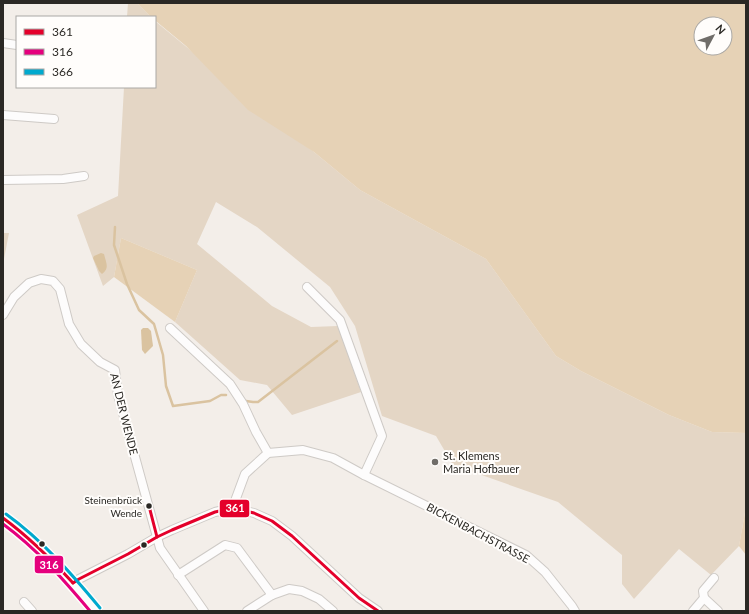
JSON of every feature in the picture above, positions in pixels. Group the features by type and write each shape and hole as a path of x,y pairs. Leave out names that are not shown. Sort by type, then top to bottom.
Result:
{"main road":[{"path":"3,518 41,549 73,583 96,611"}],"street":[{"path":"3,43 16,45"},
{"path":"3,115 54,119"},
{"path":"3,180 84,176"},
{"name":"AN DER WENDE","path":"3,315 14,297 29,282 41,279 53,281 60,289 70,324 81,344 100,362 115,370 118,395 157,537"},
{"path":"307,287 340,320 382,436 364,475"},
{"path":"170,328 230,384 243,404 268,453 245,474 233,508"},
{"name":"BICKENBACHSTRASSE","path":"268,453 303,450 332,458 526,555 545,572 575,611"},
{"path":"73,583 157,537 215,512 233,508 254,513 272,521 292,536 359,598 378,611"},
{"path":"157,537 160,548 204,611"},
{"path":"178,575 225,544 237,548 272,595"},
{"path":"714,578 703,591 704,598 718,611"},
{"path":"247,611 272,595 289,589 302,591 319,599 333,611"},
{"path":"693,611 704,598"},
{"path":"24,602 32,611"}],"shaded area":[{"path":"128,3 137,3 150,16 127,16"},
{"path":"137,3 746,3 746,433 712,432 669,415 581,371 556,356 486,259 360,190 314,152 248,110 186,46 156,22 156,16 150,16"},
{"path":"156,22 360,190 486,259 556,356 581,371 669,415 712,432 746,433 746,507 739,546 711,575 679,549 634,599 622,584 622,555 558,502 453,465 436,436 382,416 355,326 330,287 257,227 216,202 197,244 272,306 311,327 338,326 361,392 292,415 267,385 240,380 175,322 197,270 121,238 114,277 103,286 77,215 118,196 124,88 156,88"},
{"path":"3,233 9,233 3,260"},
{"path":"121,238 197,270 175,322 114,277"},
{"path":"101,253 104,254 107,265 106,270 102,274 93,258"},
{"path":"143,328 148,328 151,331 153,346 145,354 142,350 141,330"},
{"path":"746,507 746,555 739,546"}],"waterway":[{"path":"115,227 114,245 127,284 139,310 154,324 163,355 166,386 173,406 210,401 221,395 226,395"},
{"path":"246,401 258,402 337,341"}],"transit line":[{"name":"361","path":"149,506 157,537"},
{"name":"361","path":"73,583 157,537 215,512 233,508 254,513 272,521 292,536 359,598 378,611"},
{"name":"366","path":"6,514 44,546 100,608"},
{"name":"361","path":"3,518 40,549 73,583"},
{"name":"316","path":"3,524 38,554 60,576 90,611"}],"place":[{"name":"St. Klemens Maria Hofbauer","path":"435,462"},
{"name":"Steinenbrück Wende","path":"149,506"}]}
